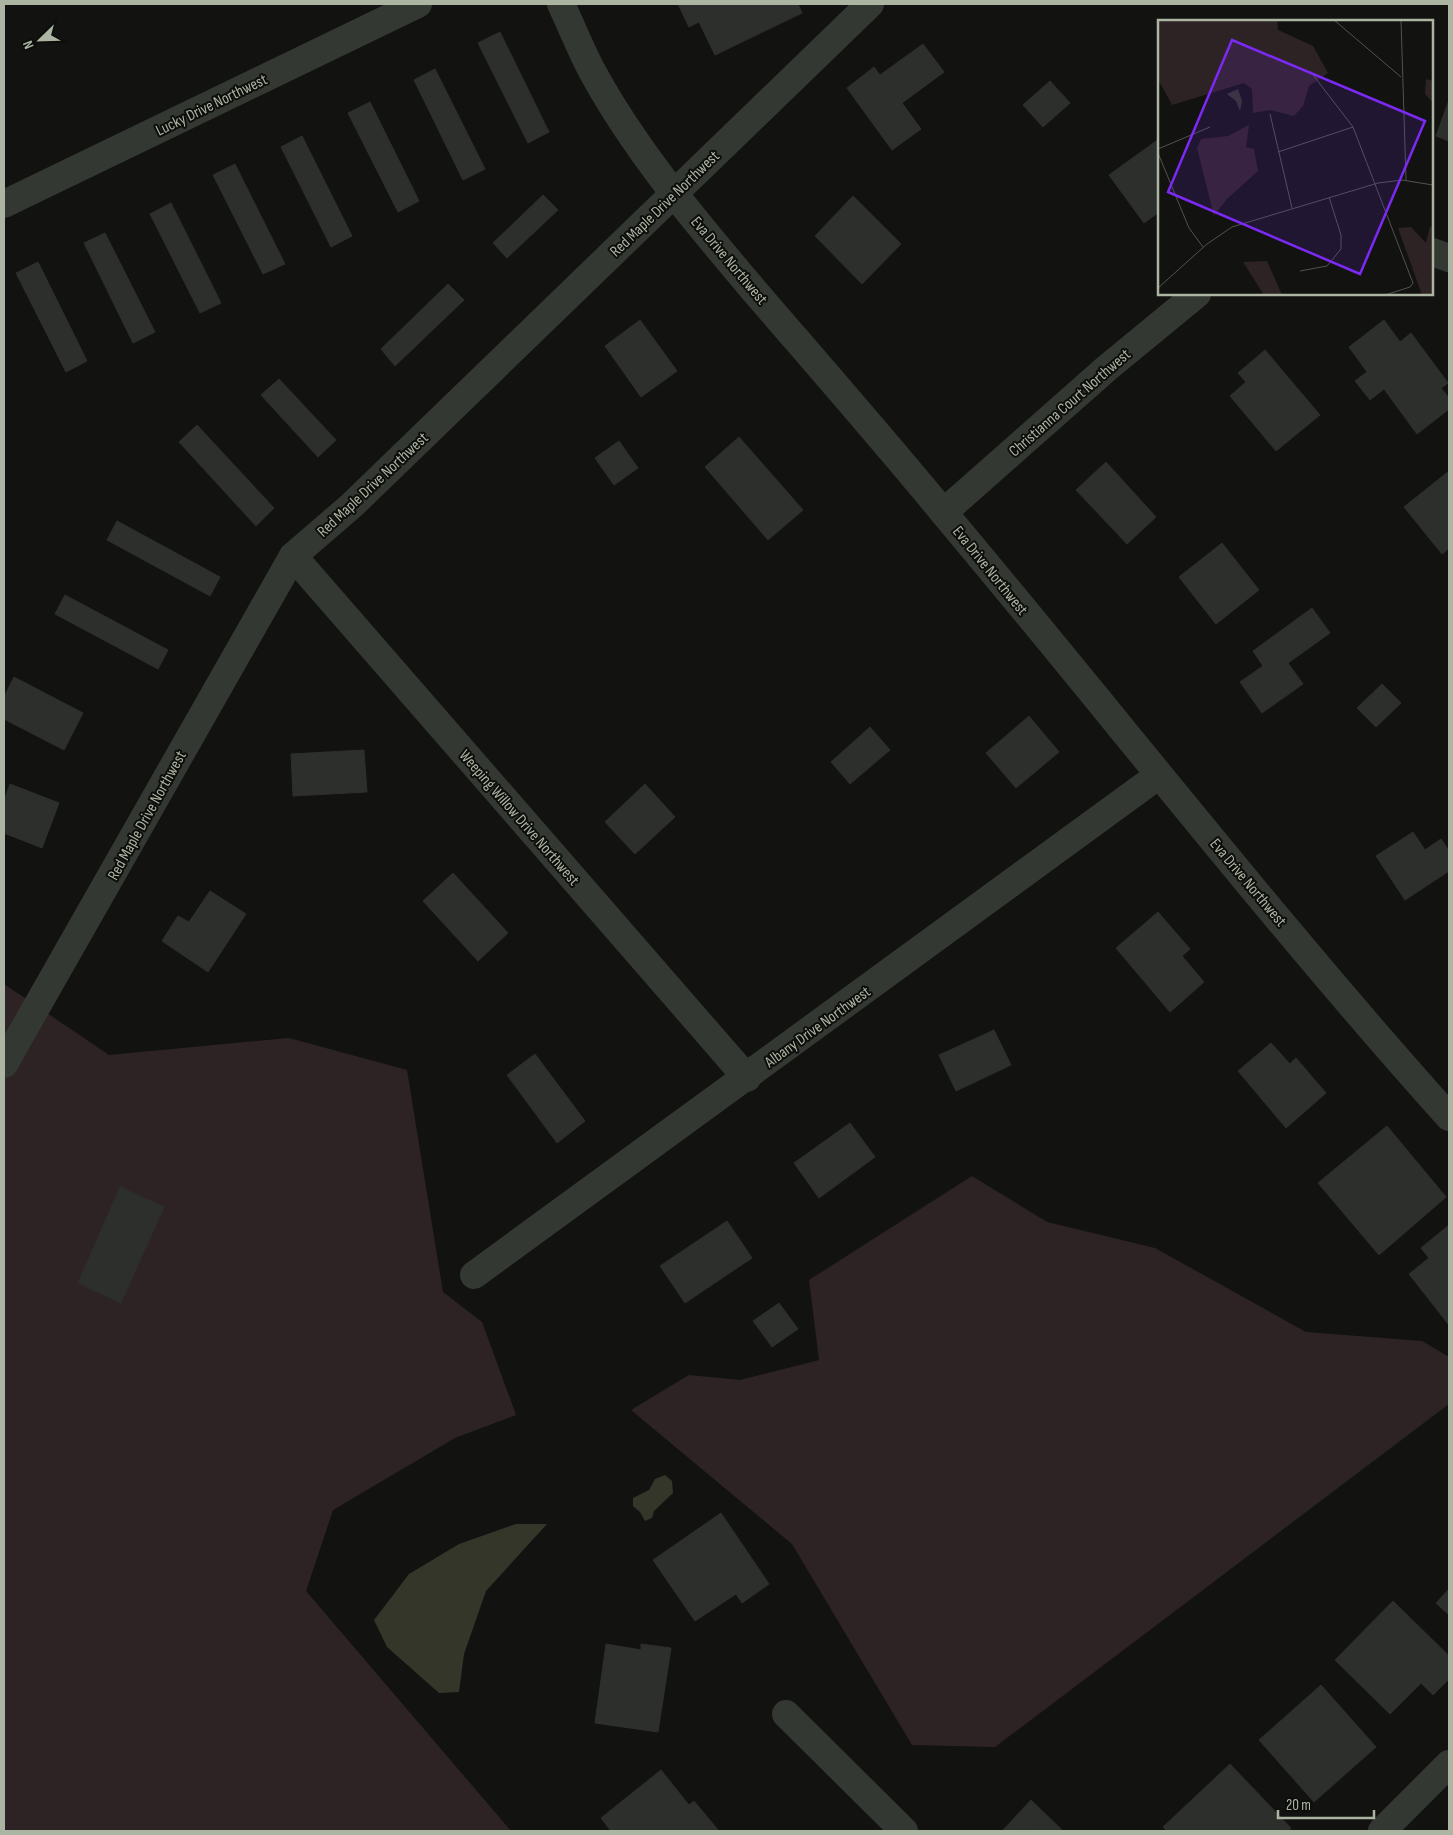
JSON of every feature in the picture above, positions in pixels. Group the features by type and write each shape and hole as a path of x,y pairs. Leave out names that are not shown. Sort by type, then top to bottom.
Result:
{"street":[{"name":"Lucky Drive Northwest","path":"4,204 418,4"},
{"name":"Eva Drive Northwest","path":"561,4 591,69 632,133 710,239 944,512 1159,775 1400,1062 1449,1117"},
{"name":"Red Maple Drive Northwest","path":"4,1064 293,556 351,506 870,4"},
{"path":"1433,252 1449,258"},
{"name":"Christianna Court Northwest","path":"944,512 1107,368 1196,295"},
{"name":"Weeping Willow Drive Northwest","path":"293,556 747,1078"},
{"name":"Albany Drive Northwest","path":"474,1275 747,1078 1159,775"},
{"path":"786,1714 904,1831"},
{"path":"1382,1831 1449,1764"}],"shaded area":[{"path":"4,984 109,1055 289,1038 407,1070 443,1292 482,1322 516,1415 455,1438 333,1510 306,1591 511,1831 4,1831"},
{"path":"972,1176 1047,1222 1155,1248 1306,1332 1422,1341 1449,1357 1449,1404 995,1747 912,1745 792,1544 631,1410 689,1375 740,1380 819,1360 809,1280"},
{"path":"665,1475 672,1481 673,1493 654,1511 652,1518 645,1521 640,1512 633,1506 633,1498 649,1490 655,1479"},
{"path":"516,1524 547,1524 486,1591 464,1654 459,1692 439,1693 387,1647 374,1620 409,1574 459,1544"}],"building":[{"path":"678,4 798,4 802,13 715,55 699,22 689,27"},
{"path":"500,32 549,132 528,143 478,43"},
{"path":"923,44 944,72 902,103 921,129 892,150 847,88 874,67 880,75"},
{"path":"435,69 485,169 463,180 414,80"},
{"path":"1050,81 1070,103 1043,127 1023,105"},
{"path":"1449,100 1449,141 1436,136"},
{"path":"370,102 419,201 398,212 348,113"},
{"path":"302,136 352,236 331,247 281,147"},
{"path":"1158,140 1158,213 1144,223 1109,175"},
{"path":"235,164 285,264 263,274 213,175"},
{"path":"543,195 558,210 507,258 493,243"},
{"path":"853,196 901,244 862,284 815,236"},
{"path":"171,203 221,303 200,313 150,214"},
{"path":"105,233 155,332 133,343 84,243"},
{"path":"38,262 87,361 66,372 16,273"},
{"path":"448,284 464,300 395,366 381,349"},
{"path":"640,320 677,371 641,397 605,346"},
{"path":"1384,320 1400,342 1411,333 1448,383 1441,388 1449,398 1449,409 1417,434 1384,389 1370,400 1355,381 1367,372 1349,347"},
{"path":"1265,350 1320,415 1276,451 1230,396 1246,382 1238,373"},
{"path":"279,379 336,440 318,457 261,395"},
{"path":"197,425 274,508 256,526 179,442"},
{"path":"739,437 803,510 768,540 705,467"},
{"path":"619,441 638,468 614,485 595,458"},
{"path":"1106,462 1156,517 1127,544 1076,490"},
{"path":"1449,471 1449,551 1448,549 1442,554 1404,507"},
{"path":"117,521 220,577 210,596 107,540"},
{"path":"1222,543 1259,590 1216,624 1179,577"},
{"path":"65,595 168,650 158,669 55,614"},
{"path":"1312,608 1330,633 1288,663 1303,684 1262,713 1240,682 1263,666 1253,651"},
{"path":"14,677 83,713 64,750 4,719 4,697"},
{"path":"1382,684 1401,703 1376,727 1357,708"},
{"path":"1029,716 1059,752 1016,788 986,753"},
{"path":"870,727 890,750 850,784 831,762"},
{"path":"364,750 367,792 293,796 291,754"},
{"path":"10,784 59,803 42,848 4,833 4,801"},
{"path":"645,784 675,817 635,854 605,822"},
{"path":"1413,832 1425,850 1441,839 1449,851 1449,871 1405,900 1376,856"},
{"path":"453,873 508,933 478,961 423,901"},
{"path":"210,891 246,914 208,972 162,941 178,916 189,922"},
{"path":"1158,912 1190,949 1182,956 1204,982 1170,1012 1116,948"},
{"path":"994,1030 1011,1065 956,1091 939,1055"},
{"path":"1271,1043 1290,1064 1296,1058 1326,1093 1286,1128 1238,1071"},
{"path":"535,1054 585,1121 557,1143 507,1075"},
{"path":"850,1123 875,1157 819,1198 794,1163"},
{"path":"1387,1126 1446,1197 1379,1255 1318,1183"},
{"path":"120,1187 164,1207 121,1303 78,1283"},
{"path":"727,1221 752,1258 685,1303 660,1266"},
{"path":"1449,1225 1449,1325 1409,1274 1429,1258 1421,1248"},
{"path":"779,1303 798,1329 772,1347 753,1321"},
{"path":"721,1513 769,1584 742,1603 736,1594 695,1621 653,1560"},
{"path":"1449,1589 1449,1615 1436,1603"},
{"path":"1393,1601 1449,1656 1449,1679 1433,1695 1421,1683 1390,1714 1335,1660"},
{"path":"606,1644 641,1650 641,1644 671,1648 658,1732 595,1723"},
{"path":"1321,1685 1376,1747 1314,1802 1259,1740"},
{"path":"1230,1764 1291,1828 1288,1831 1167,1831 1163,1827"},
{"path":"661,1770 689,1805 694,1801 719,1831 611,1831 601,1818"},
{"path":"1031,1800 1063,1831 1003,1830"}]}
